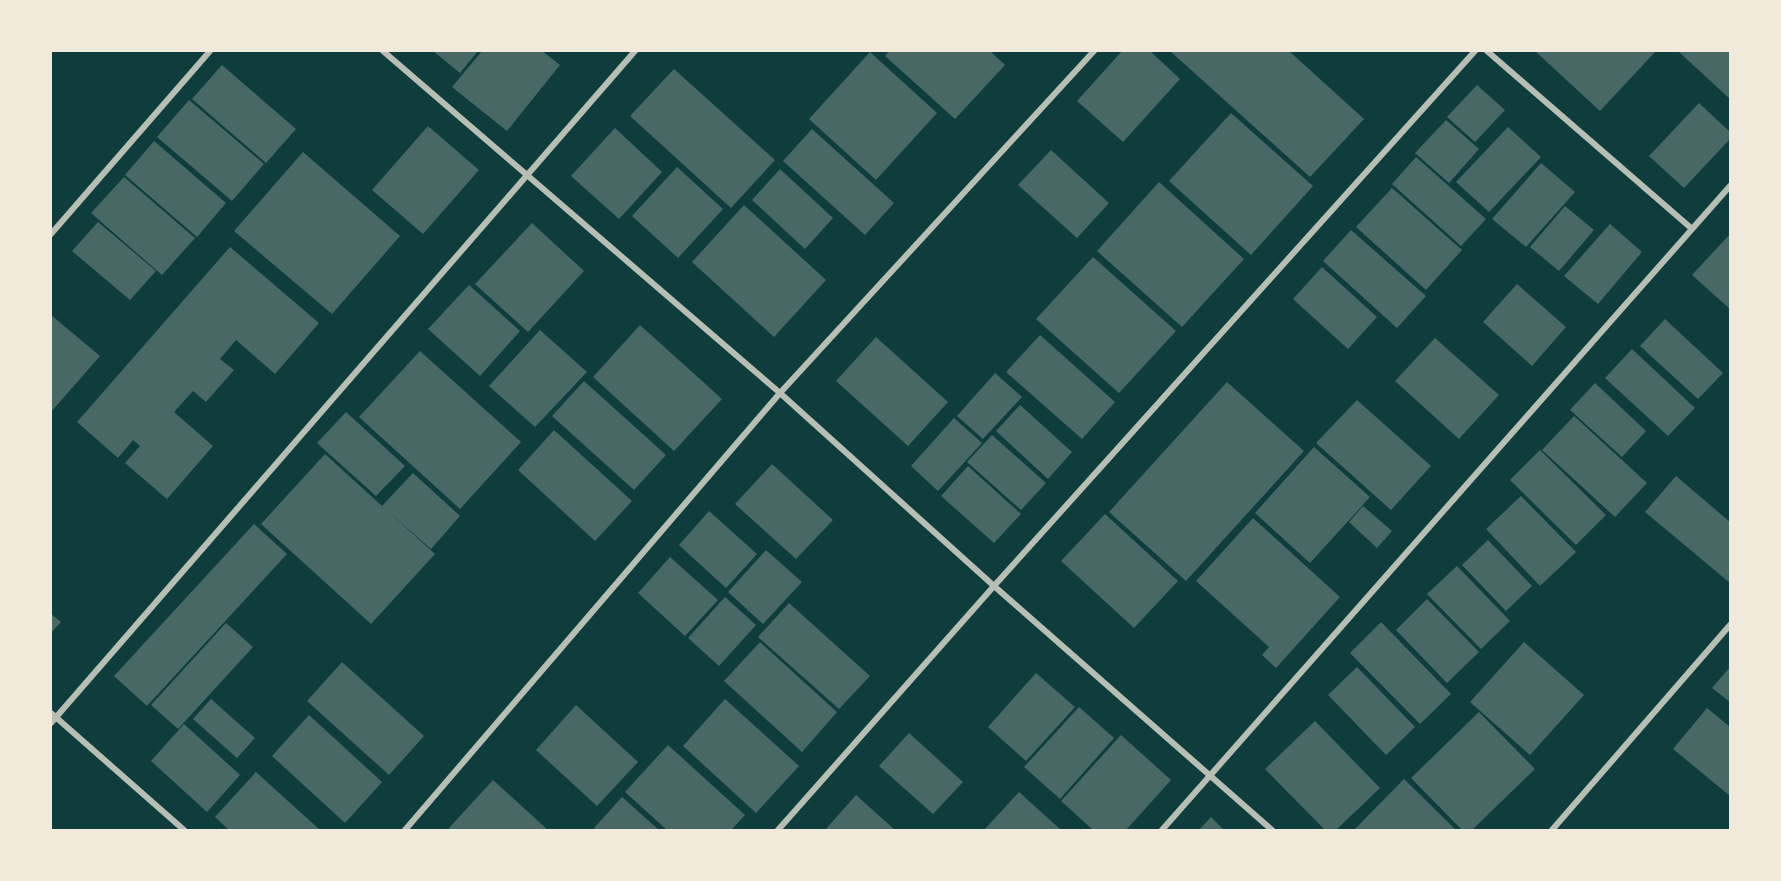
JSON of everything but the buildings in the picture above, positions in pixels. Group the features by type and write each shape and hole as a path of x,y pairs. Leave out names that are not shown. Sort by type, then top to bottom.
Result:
{"street":[{"path":"51,234 210,51"},
{"path":"383,51 780,393 994,586 1272,830"},
{"path":"184,830 53,718 635,51"},
{"path":"405,830 780,393 1095,51"},
{"path":"778,830 1475,51"},
{"path":"1487,51 1691,228"},
{"path":"1162,830 1730,186"},
{"path":"1552,830 1730,625"}]}
